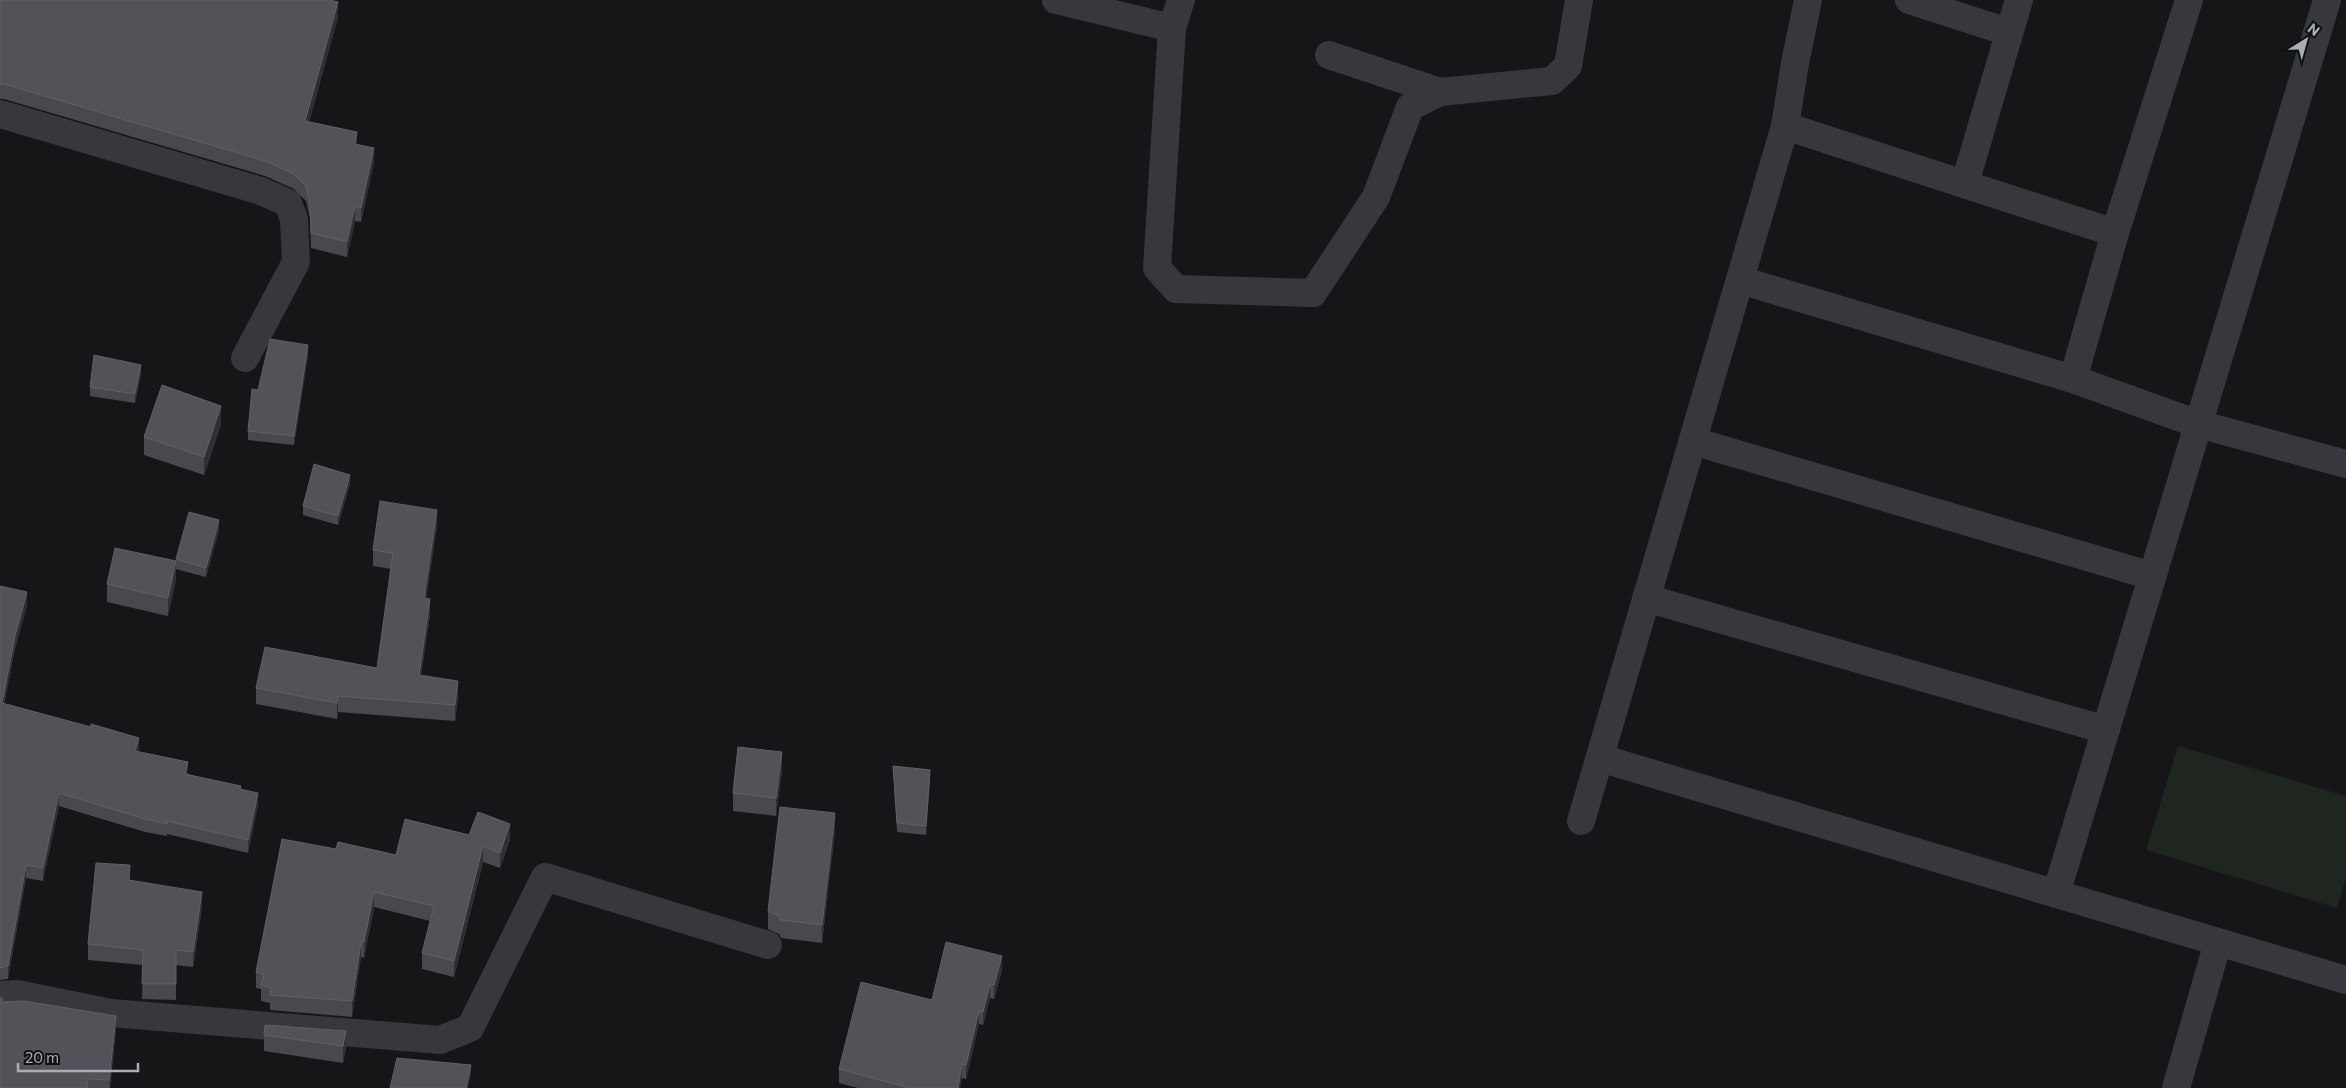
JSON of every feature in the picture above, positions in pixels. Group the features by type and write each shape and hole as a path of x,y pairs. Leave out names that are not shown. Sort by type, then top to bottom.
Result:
{"street":[{"path":"1056,0 1172,28"},
{"path":"1181,0 1172,28 1157,268 1176,289 1313,293 1376,197 1410,107 1440,92 1552,81 1568,66 1579,0"},
{"path":"1581,821 1785,126 1808,0"},
{"path":"1909,0 2008,32"},
{"path":"1965,183 2019,0"},
{"path":"2073,380 2115,233 2189,0"},
{"path":"2056,894 2327,0"},
{"path":"1330,55 1440,92"},
{"path":"0,114 261,191 288,203 294,219 296,262 244,358"},
{"path":"1785,126 2115,233"},
{"path":"1740,280 2073,380 2198,424 2346,464"},
{"path":"1693,441 2152,576"},
{"path":"1646,598 2106,730"},
{"path":"1600,758 2346,980"},
{"path":"0,995 17,994 112,1013 440,1040 470,1028 546,877 768,945"},
{"path":"2176,1088 2218,942"}],"shaded area":[{"path":"2178,746 2346,796 2346,877 2337,908 2146,850"}],"building":[{"path":"0,0 330,0 338,2 305,121 357,132 355,144 374,148 361,208 355,206 347,242 311,233 310,204 306,186 294,174 265,161 0,84"},
{"path":"270,339 308,345 294,436 248,431 252,389 258,390"},
{"path":"94,355 141,365 135,394 90,387"},
{"path":"162,385 221,406 204,457 144,437"},
{"path":"314,464 350,475 338,516 303,506"},
{"path":"380,501 437,510 424,598 430,599 419,675 458,681 455,705 338,696 337,703 256,688 265,647 377,668 393,553 373,550"},
{"path":"189,512 219,520 206,568 176,559"},
{"path":"115,548 176,561 168,598 107,584"},
{"path":"0,586 27,592 15,636 2,703 91,727 91,724 139,738 135,751 188,762 185,774 241,786 240,789 258,793 248,840 167,821 167,824 145,819 59,793 43,868 26,865 8,966 0,968"},
{"path":"738,747 782,752 776,798 733,793"},
{"path":"893,766 930,770 926,826 897,823"},
{"path":"780,807 835,813 822,925 781,920 779,916 768,911"},
{"path":"478,812 510,824 500,853 483,846 454,961 422,953 434,906 374,892 364,942 361,942 352,1001 270,995 271,988 261,985 264,974 256,972 282,839 336,849 338,842 396,855 405,819 469,835"},
{"path":"96,863 130,865 129,880 202,892 193,952 176,950 176,984 142,984 143,950 88,944"},
{"path":"946,942 1002,956 994,985 990,984 983,1012 979,1011 966,1065 962,1064 958,1088 906,1088 839,1069 861,982 932,1000"},
{"path":"0,998 2,998 2,1002 24,1001 116,1016 109,1080 88,1079 87,1088 0,1088"},
{"path":"265,1025 346,1031 343,1046 264,1035"},
{"path":"397,1058 471,1065 466,1088 390,1088"}]}
